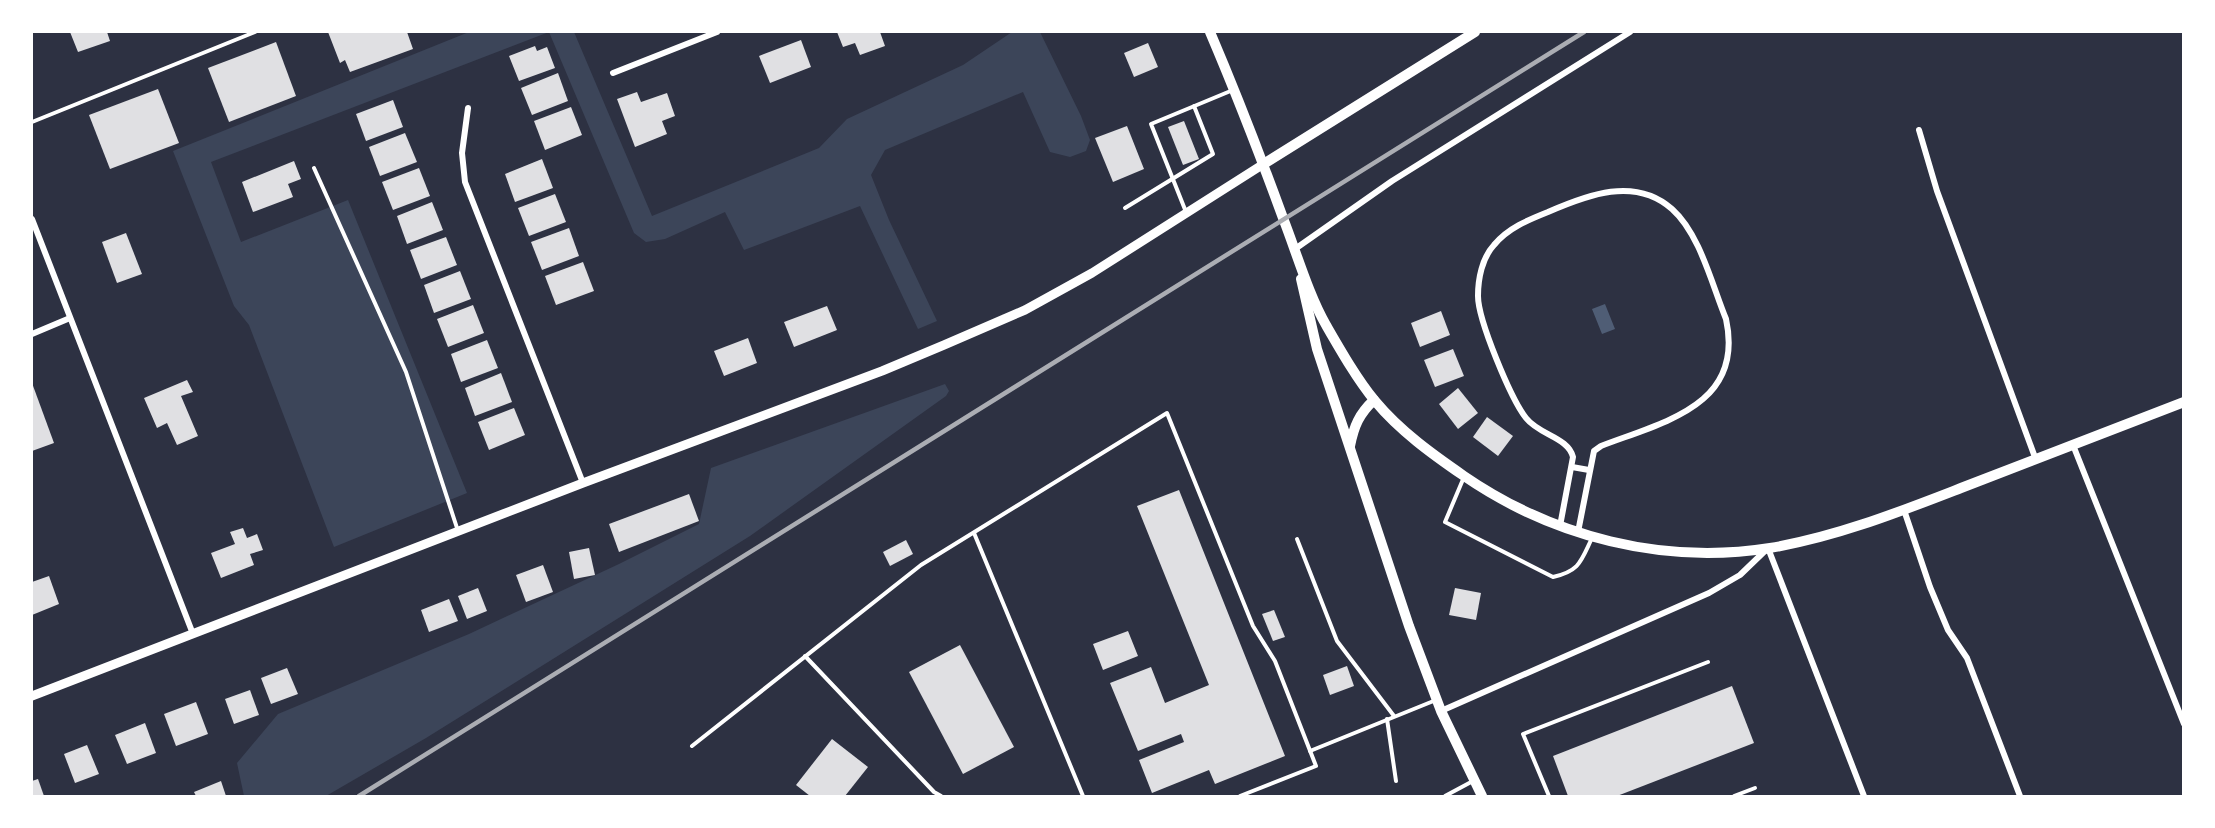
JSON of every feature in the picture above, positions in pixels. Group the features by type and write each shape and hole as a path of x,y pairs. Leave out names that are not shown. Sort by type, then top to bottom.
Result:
{"main road":[{"path":"1210,32 1324,321 1374,400 1396,424 1437,459 1522,512 1578,533 1639,548 1699,553 1768,548 1801,542 1904,510 2184,402"},
{"path":"1262,165 1473,32"},
{"path":"1294,249 1317,349 1409,626 1441,711 1482,796"},
{"path":"1350,448 1354,426 1362,411 1374,400"}],"street":[{"path":"613,73 717,32"},
{"path":"1294,249 1401,175 1630,32"},
{"path":"468,108 462,153 465,182 583,483"},
{"path":"1919,130 1937,191 2036,460"},
{"path":"32,696 583,483 882,371 1005,319 1092,273 1262,165"},
{"path":"1560,526 1572,467 1571,449 1535,428 1516,402 1479,311 1479,277 1492,247 1503,235 1518,225 1586,196 1622,190 1640,193 1657,199 1672,209 1694,237 1726,319 1728,351 1719,380 1700,403 1685,413 1601,446 1594,451 1578,533"},
{"path":"32,219 193,634"},
{"path":"32,334 70,318"},
{"path":"2073,445 2184,724"},
{"path":"1572,467 1589,470"},
{"path":"1904,510 1930,587 1948,630 1967,658 2020,796"},
{"path":"1441,711 1709,593 1740,575 1768,548 1864,796"}],"lane":[{"path":"32,122 255,32"},
{"path":"1187,213 1151,124 1233,90"},
{"path":"1125,208 1213,154 1194,106"},
{"path":"314,168 406,372 458,531"},
{"path":"692,746 921,565 1167,413 1253,626 1275,661 1316,766 1240,796"},
{"path":"1464,476 1445,522 1553,577 1569,573 1580,564 1592,537"},
{"path":"974,532 1083,796"},
{"path":"1297,539 1337,641 1394,716"},
{"path":"805,656 887,745 934,792 941,796"},
{"path":"1549,796 1523,734 1708,662"},
{"path":"1310,751 1437,699"},
{"path":"1387,720 1396,781"},
{"path":"1445,796 1474,781"},
{"path":"1734,796 1755,788"}],"shaded area":[{"path":"469,32 549,32 211,162 241,242 348,200 467,493 334,547 249,325 234,306 173,151"},
{"path":"549,32 574,32 652,216 819,148 847,119 963,65 1012,32 1040,32 1081,116 1090,140 1086,151 1070,157 1050,152 1023,92 885,150 871,175 889,220 937,321 918,329 860,206 744,250 725,212 665,239 646,242 634,233"},
{"path":"1605,304 1615,329 1602,334 1592,309"},
{"path":"945,384 949,391 946,396 750,536 426,738 326,796 244,796 237,763 278,714 469,634 699,524 711,468"}],"building":[{"path":"70,32 107,32 110,41 78,52"},
{"path":"328,32 407,32 413,49 350,72 345,60 340,63"},
{"path":"837,32 880,32 885,46 860,55 855,43 843,47"},
{"path":"801,40 811,67 770,83 759,56"},
{"path":"276,42 296,96 229,122 208,68"},
{"path":"1148,43 1158,67 1134,77 1124,53"},
{"path":"535,46 537,51 547,47 555,68 519,81 509,56"},
{"path":"558,73 568,101 532,115 521,88"},
{"path":"158,89 179,143 110,169 89,115"},
{"path":"637,92 641,102 667,93 675,116 662,121 667,134 635,147 617,99"},
{"path":"393,100 403,127 366,141 356,114"},
{"path":"571,107 582,135 545,150 534,121"},
{"path":"1184,121 1199,159 1183,165 1168,127"},
{"path":"1127,126 1144,169 1113,182 1095,138"},
{"path":"405,133 417,162 380,176 369,147"},
{"path":"542,159 553,188 515,202 505,174"},
{"path":"294,161 301,179 288,184 293,197 253,212 242,182"},
{"path":"419,168 430,196 393,210 382,182"},
{"path":"555,194 566,222 529,236 518,208"},
{"path":"432,202 443,230 407,244 397,216"},
{"path":"569,228 579,256 542,270 531,242"},
{"path":"126,233 142,274 117,283 102,242"},
{"path":"446,237 457,265 421,279 410,250"},
{"path":"583,262 594,291 556,305 545,276"},
{"path":"460,271 471,299 434,313 424,285"},
{"path":"473,305 484,333 448,347 437,319"},
{"path":"827,306 837,330 794,347 784,322"},
{"path":"1441,311 1450,335 1420,347 1411,323"},
{"path":"748,338 757,363 724,376 714,351"},
{"path":"487,340 498,368 461,382 451,354"},
{"path":"1453,349 1464,376 1435,387 1424,360"},
{"path":"501,373 512,402 475,416 465,388"},
{"path":"187,380 193,392 181,396 198,436 177,445 167,423 157,428 144,398"},
{"path":"32,383 54,443 32,451"},
{"path":"1458,388 1478,413 1458,429 1439,404"},
{"path":"514,408 525,435 489,450 478,422"},
{"path":"1487,417 1513,436 1498,456 1473,437"},
{"path":"1179,490 1285,756 1215,784 1209,770 1152,793 1139,760 1184,742 1181,734 1138,751 1110,683 1151,667 1165,703 1209,685 1137,506"},
{"path":"689,494 699,521 619,552 609,524"},
{"path":"243,528 247,538 257,534 263,550 250,554 254,565 221,578 211,553 235,544 230,532"},
{"path":"906,540 913,554 890,566 883,552"},
{"path":"589,548 595,575 574,579 569,552"},
{"path":"543,565 553,592 526,602 516,575"},
{"path":"49,576 59,604 32,615 32,582"},
{"path":"478,588 487,611 467,619 458,596"},
{"path":"1455,588 1481,593 1476,620 1449,615"},
{"path":"449,599 458,621 429,632 421,610"},
{"path":"1274,610 1285,637 1273,641 1262,614"},
{"path":"1128,631 1138,656 1103,670 1093,644"},
{"path":"960,645 1014,747 963,774 909,672"},
{"path":"1347,666 1354,686 1330,695 1323,675"},
{"path":"287,668 298,694 271,704 261,678"},
{"path":"1732,686 1754,743 1617,796 1568,796 1553,756"},
{"path":"250,690 259,715 234,724 225,699"},
{"path":"196,702 208,734 176,746 164,714"},
{"path":"145,723 156,753 127,764 115,735"},
{"path":"832,739 868,767 845,796 810,796 796,785"},
{"path":"87,745 99,774 75,783 64,754"},
{"path":"38,779 44,796 32,796 32,781"},
{"path":"221,781 226,796 196,796 194,792"}],"railway":[{"path":"359,796 1584,32"}]}
